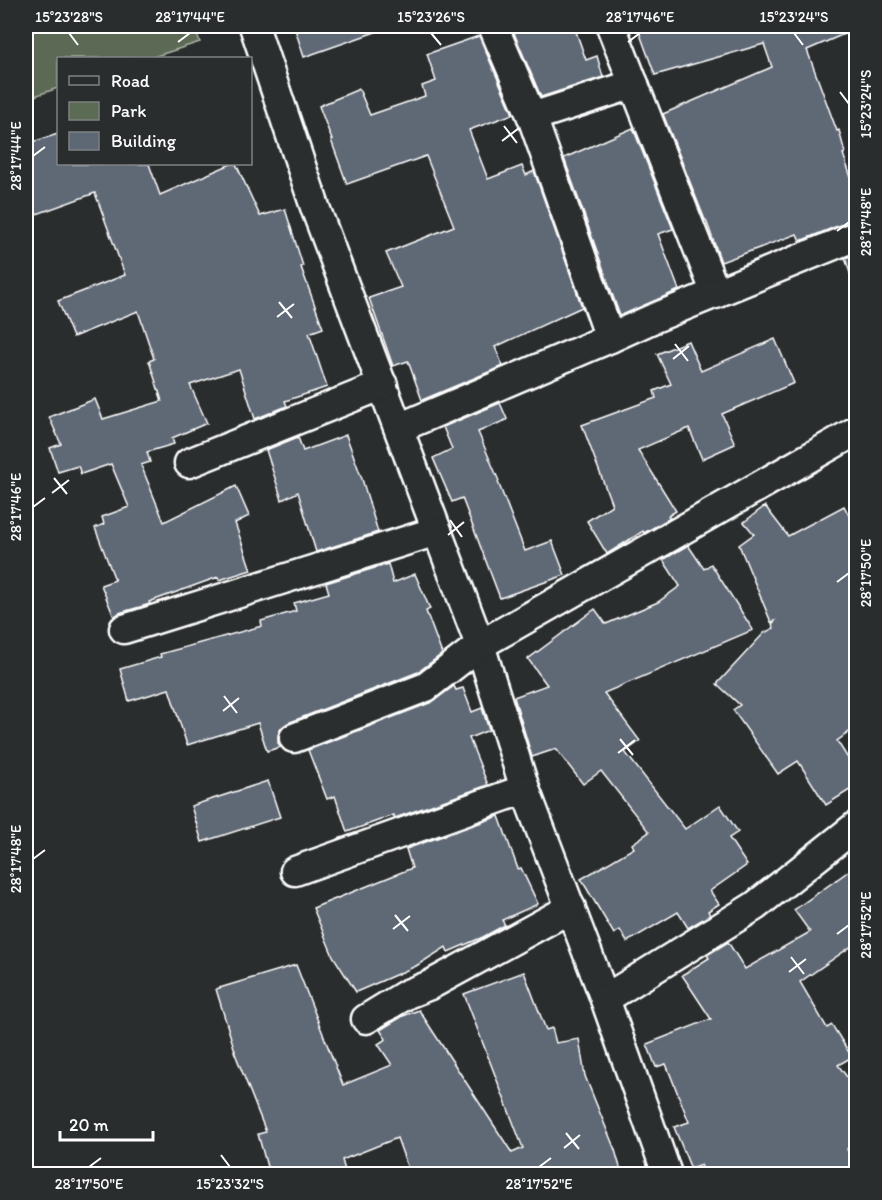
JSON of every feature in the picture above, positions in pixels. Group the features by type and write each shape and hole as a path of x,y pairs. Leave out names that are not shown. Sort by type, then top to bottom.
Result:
{"street":[{"path":"254,26 316,210 480,645 525,789 605,999 667,1174"},
{"path":"493,26 532,117 610,338"},
{"path":"611,26 716,294"},
{"path":"532,117 634,84"},
{"path":"399,428 652,319 856,236"},
{"path":"189,463 383,385"},
{"path":"294,738 426,687 480,645 856,431"},
{"path":"124,629 437,531"},
{"path":"295,871 525,789"},
{"path":"605,999 754,906 856,826"},
{"path":"366,1020 407,994 430,985 571,908"}],"green space":[{"path":"26,26 194,26 200,42 153,57 57,57 57,88 26,99"}],"building":[{"path":"294,26 383,26 384,29 304,57"},
{"path":"511,26 574,26 586,60 597,56 603,77 541,97"},
{"path":"637,26 856,26 856,29 807,50 837,131 839,130 845,153 843,154 856,192 856,220 800,241 797,234 721,262 663,114 772,67 764,44 655,75"},
{"path":"479,36 513,114 469,130 488,179 522,166 526,175 534,171 582,307 495,347 503,366 422,400 408,361 393,366 369,298 401,287 386,253 454,226 426,156 347,184 319,106 359,89 370,115 425,96 422,86 436,81 427,54"},
{"path":"633,128 673,229 658,234 679,290 620,316 564,158"},
{"path":"57,134 57,165 149,165 160,195 229,165 236,165 260,216 285,209 303,266 301,267 323,328 309,333 327,387 285,401 287,406 255,419 239,369 190,385 207,423 172,438 174,444 147,452 150,462 141,465 164,522 236,486 249,516 235,523 251,570 219,580 218,577 149,602 150,604 119,613 114,617 101,585 115,580 95,528 104,524 102,517 129,507 111,464 81,474 78,466 58,472 50,448 61,444 49,417 95,399 103,419 162,401 149,361 154,359 138,311 73,337 58,301 125,275 95,193 26,218 26,144"},
{"path":"856,254 856,281 853,282 845,258"},
{"path":"775,339 794,383 722,414 735,444 702,459 689,428 638,450 676,511 668,516 670,518 644,533 643,531 607,554 587,521 612,505 582,425 656,398 654,391 671,384 657,354 688,341 701,371"},
{"path":"500,403 507,419 478,432 525,551 552,541 565,575 500,598 462,498 452,502 433,458 452,449 443,427"},
{"path":"346,435 378,532 316,552 298,492 282,500 266,450 298,437 303,451"},
{"path":"765,506 788,536 844,506 856,529 856,727 837,741 856,771 856,786 826,805 798,761 778,774 733,710 740,705 717,684 764,633 774,628 772,624 775,621 771,622 739,545 754,534 744,522"},
{"path":"688,545 704,569 711,564 753,630 604,693 640,741 625,752 685,829 720,805 738,832 729,838 747,865 710,891 719,904 708,911 710,915 688,928 678,912 627,942 620,930 614,934 581,879 634,848 632,844 649,832 601,771 583,784 556,749 532,757 514,697 547,685 528,659 595,609 606,624 658,602 680,586 663,560"},
{"path":"388,564 393,583 415,574 430,609 426,611 442,654 418,672 288,723 281,728 278,735 278,743 281,747 267,751 258,723 187,745 169,689 129,701 120,669 161,657 160,654 262,626 261,621 296,611 294,603 329,593 326,583"},
{"path":"454,686 456,690 463,688 472,712 482,708 489,730 469,738 488,785 395,818 394,815 347,832 335,796 327,799 308,750 432,702"},
{"path":"268,781 280,817 202,842 191,806"},
{"path":"499,816 518,869 521,868 538,904 502,920 505,925 483,937 448,952 446,947 416,966 356,992 333,956 313,908 412,868 406,849"},
{"path":"856,866 856,943 800,982 827,1028 832,1025 852,1057 838,1065 856,1089 856,1142 847,1149 856,1167 856,1174 705,1174 701,1165 691,1169 674,1127 689,1122 666,1064 656,1067 647,1044 711,1019 682,975 709,958 707,955 728,942 745,969 810,932 794,910"},
{"path":"296,965 343,1085 392,1065 378,1044 386,1039 380,1030 403,1016 419,1010 512,1153 523,1148 464,994 524,972 546,1030 552,1028 556,1043 579,1039 585,1076 615,1150 622,1174 410,1174 397,1138 342,1160 346,1174 269,1174 258,1134 266,1132 234,1051 216,989"}]}
